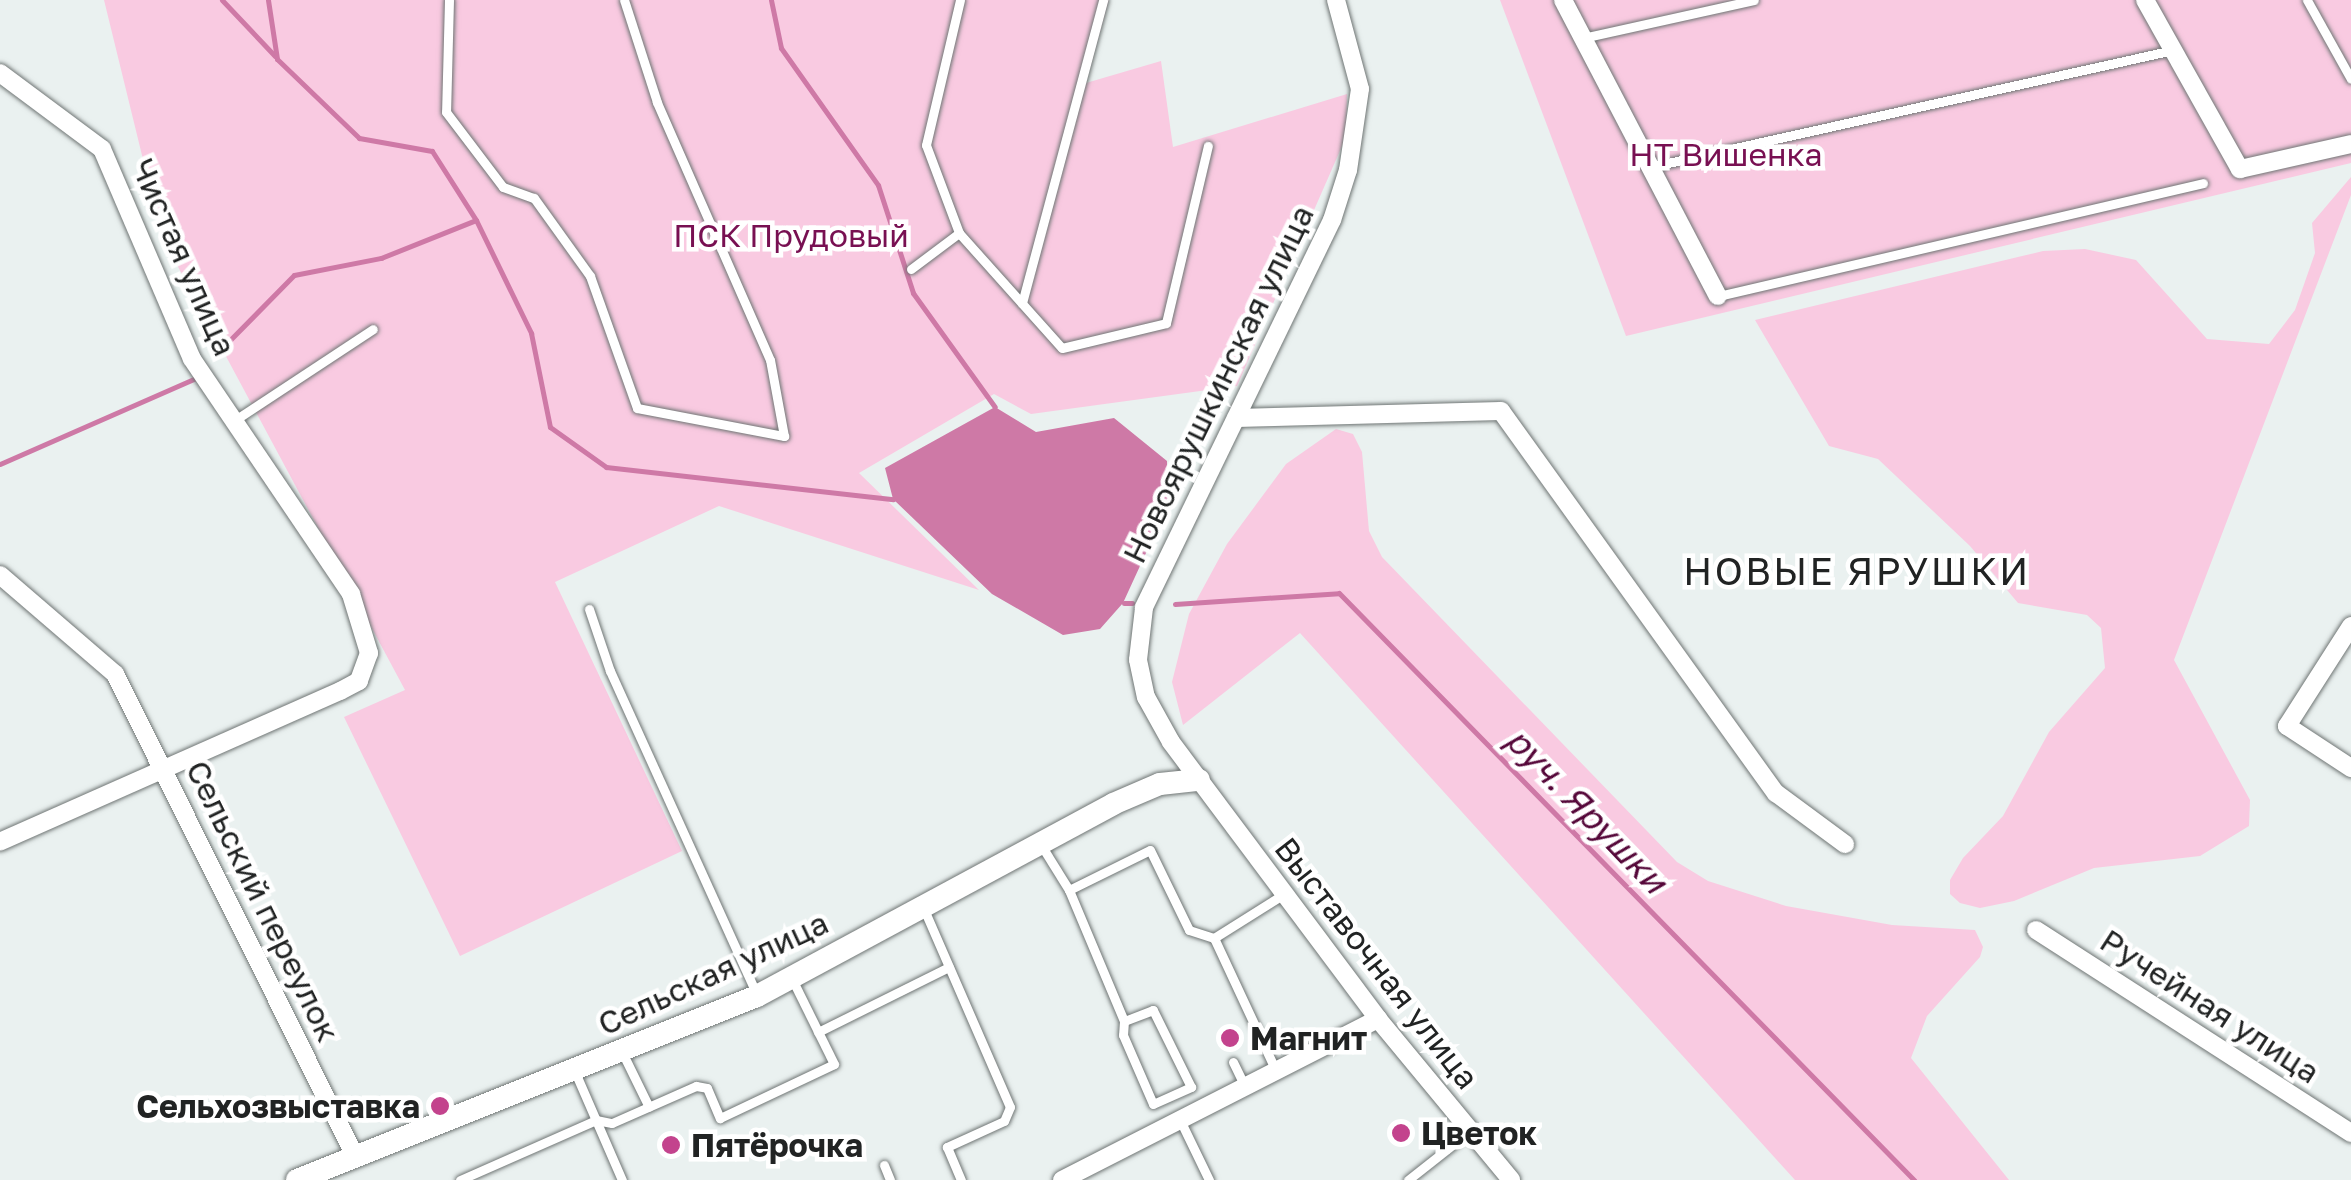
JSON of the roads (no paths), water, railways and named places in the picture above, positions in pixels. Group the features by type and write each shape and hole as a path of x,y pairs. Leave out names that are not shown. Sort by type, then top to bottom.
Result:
{"street":[{"name":"Новоярушкинская улица","path":"1199,780 1146,697 1138,660 1144,608 1332,220 1359,128 1354,61 1336,0"},
{"path":"1562,0 1718,296"},
{"path":"2145,0 2240,169 2351,144"},
{"name":"Чистая улица","path":"0,74 102,149 192,358 351,594 369,653 359,681 0,842"},
{"path":"1236,418 1501,411 1776,793 1846,844"},
{"name":"Сельский переулок","path":"0,575 116,674 355,1156"},
{"path":"2351,626 2287,726 2351,768"},
{"name":"Сельская улица","path":"297,1180 757,996 1039,842 1160,784 1199,780"},
{"name":"Выставочная улица","path":"1199,780 1378,1019 1511,1180"},
{"name":"Ручейная улица","path":"2036,930 2351,1134"},
{"path":"1062,1180 1096,1171 1180,1120 1378,1019"}],"lane":[{"path":"449,0 446,112 503,187 534,198 590,276 638,408 784,436 770,360 657,102 624,0"},
{"path":"960,0 926,144 959,233 1062,348 1166,323 1208,146"},
{"path":"1022,303 1103,0"},
{"path":"1583,38 1754,0"},
{"path":"2307,0 2351,79"},
{"path":"1650,167 2173,50"},
{"path":"1718,296 2202,183"},
{"path":"911,269 959,233"},
{"path":"233,422 373,329"},
{"path":"589,609 610,671 757,996"},
{"path":"1039,842 1069,890 1124,1021 1124,1035 1153,1104 1191,1087"},
{"path":"1069,890 1150,850 1189,930 1214,938 1276,1071"},
{"path":"1214,938 1284,894"},
{"path":"922,905 1010,1107 1004,1121 948,1146 961,1180"},
{"path":"818,1032 949,967"},
{"path":"460,1180 596,1120 612,1123 696,1086 707,1088 720,1118 834,1064 792,979"},
{"path":"1124,1021 1153,1010 1202,1109"},
{"path":"622,1052 648,1107"},
{"path":"1233,1062 1245,1087"},
{"path":"574,1072 622,1180"},
{"path":"1180,1120 1209,1180"},
{"path":"1408,1180 1470,1131"},
{"path":"884,1164 890,1180"}],"waterway":[{"path":"222,0 275,56"},
{"path":"268,0 277,59 359,138 432,151 476,220 531,333 550,427 606,467 893,499"},
{"path":"771,0 781,48 878,185 913,293 995,407"},
{"path":"227,343 294,275 381,258 476,220"},
{"path":"0,464 196,378"},
{"name":"руч. Ярушки","path":"1175,604 1339,593 1914,1180"},
{"name":"руч. Ярушки","path":"1124,603 1132,603"}],"place":[{"name":"Магнит","path":"1230,1038"},
{"name":"Сельхозвыставка","path":"440,1106"},
{"name":"Цветок","path":"1401,1133"},
{"name":"Пятёрочка","path":"671,1145"}],"district":[{"name":"НОВЫЕ ЯРУШКИ","path":"1857,571"}],"park label":[{"name":"НТ Вишенка","path":"1726,154"},
{"name":"ПСК Прудовый","path":"791,235"}]}
